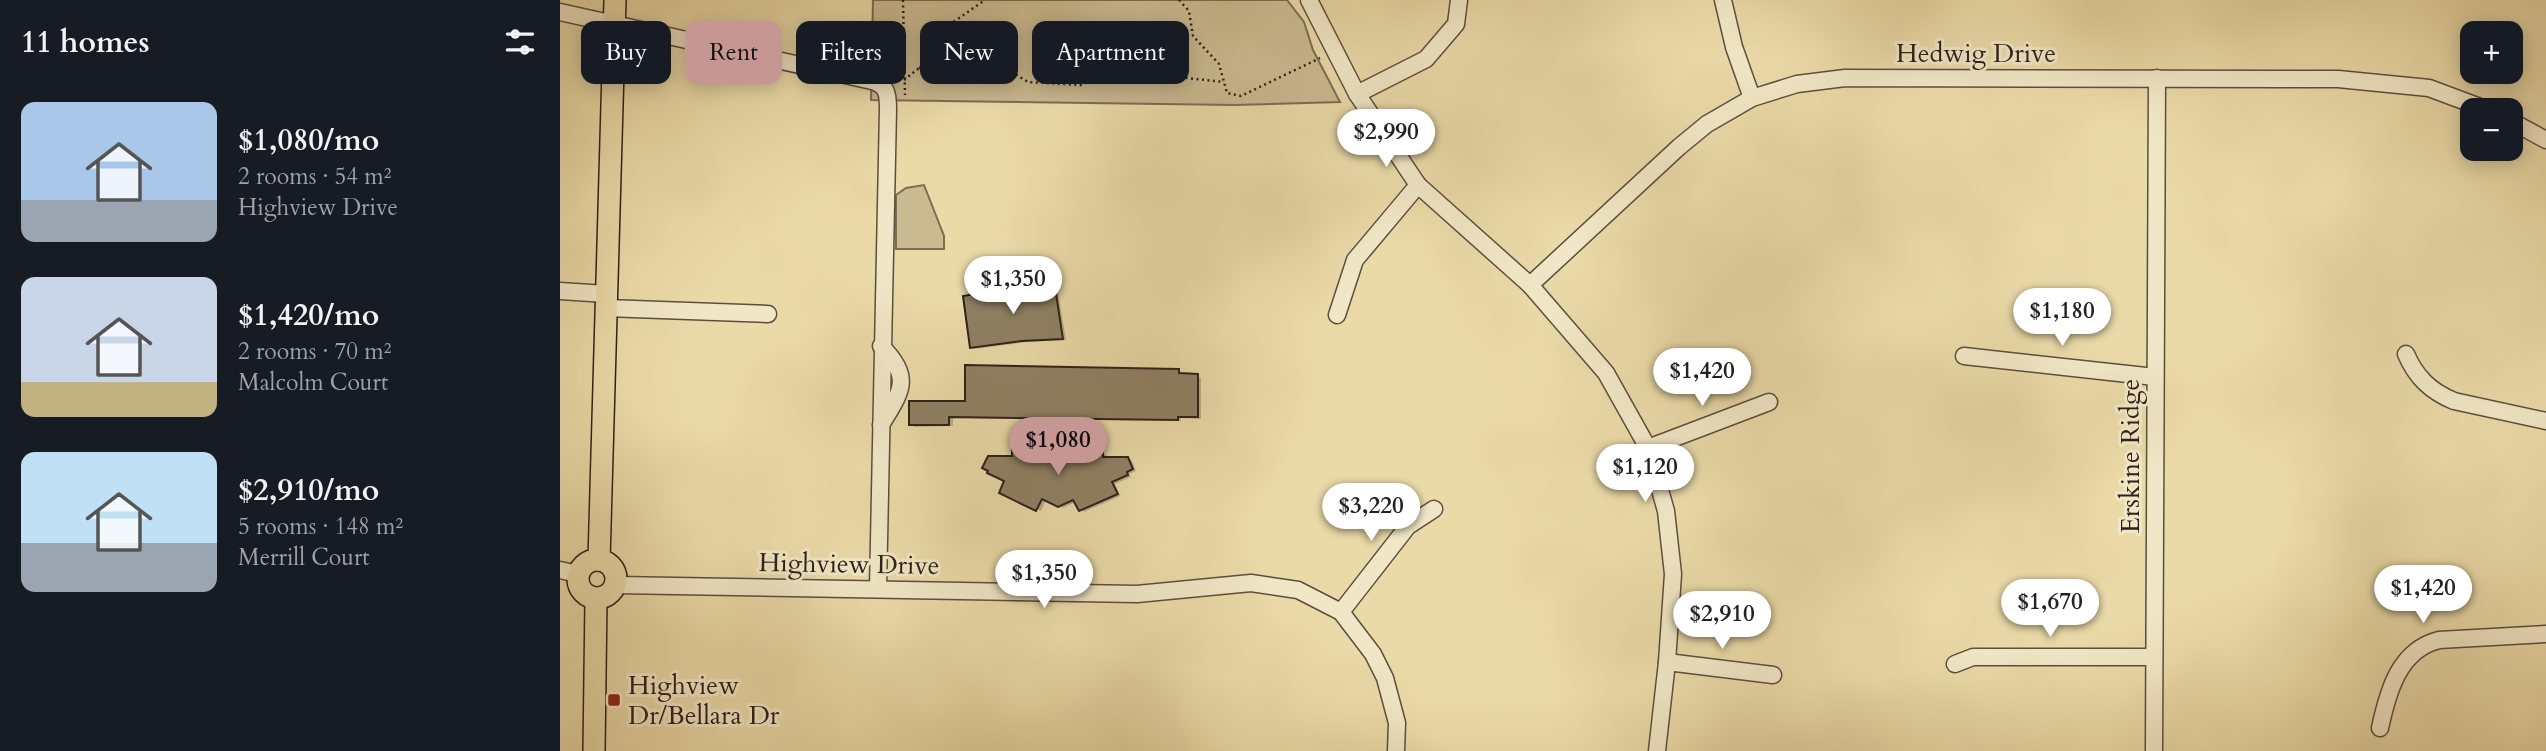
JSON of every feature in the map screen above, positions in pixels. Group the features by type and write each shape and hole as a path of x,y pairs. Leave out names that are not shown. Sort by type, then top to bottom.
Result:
{"main road":[{"path":"614,21 615,0"},
{"path":"598,560 612,84"},
{"path":"590,561 607,562 613,568 616,585 612,592 597,599 581,591 569,572 590,561"},
{"path":"594,751 597,599"}],"street":[{"path":"1309,0 1357,94 1418,185 1530,285 1606,373 1648,448 1666,511 1673,574 1657,751"},
{"path":"1357,94 1426,59 1455,24 1459,0"},
{"path":"1723,0 1734,47 1752,99"},
{"path":"560,12 597,21"},
{"path":"671,37 872,81 884,87 888,99 878,589"},
{"name":"Hedwig Drive","path":"1530,285 1707,124 1752,99 1797,84 1845,78 2339,79 2429,88 2460,100"},
{"name":"Erskine Ridge","path":"2154,751 2157,78"},
{"path":"2523,128 2546,140"},
{"path":"1337,315 1355,260 1418,185"},
{"path":"560,291 606,301 768,314"},
{"path":"2406,354 2417,375 2440,396 2546,421"},
{"path":"1964,356 2155,377"},
{"path":"1648,448 1769,402"},
{"path":"1341,612 1408,526 1434,509"},
{"name":"Highview Drive","path":"616,585 1138,594 1251,583 1298,590 1341,612 1373,654 1385,678 1397,723 1396,751"},
{"path":"2380,728 2388,692 2413,652 2425,643 2546,634"},
{"path":"1955,664 1973,657 2154,657"},
{"path":"1667,662 1773,675"}],"path":[{"path":"903,0 903,21"},
{"path":"906,78 919,68 952,23 985,0"},
{"path":"1179,0 1189,11 1193,36 1219,64 1227,93 1241,96 1334,51"},
{"path":"919,68 957,54 988,57 1028,82 1081,85 1123,68 1150,74 1224,82"},
{"path":"904,84 905,98"}],"shaded area":[{"path":"873,0 1287,0 1304,22 1313,50 1340,102 1234,105 871,100 871,84 906,84 906,21 873,21"},
{"path":"924,185 944,236 944,249 896,249 896,195 906,188"}],"building":[{"path":"1015,287 1055,287 1063,339 970,348 963,296"},
{"path":"965,365 1179,369 1179,373 1198,374 1198,417 1178,417 1178,420 949,417 949,425 909,425 909,401 965,401"},
{"path":"1012,450 1103,451 1103,457 1128,457 1133,469 1127,472 1128,475 1112,482 1118,494 1079,511 1073,500 1058,507 1042,499 1036,511 999,493 1004,481 982,468 988,456 1012,456"}],"place":[{"name":"Highview Dr/Bellara Dr","path":"614,700"}]}
